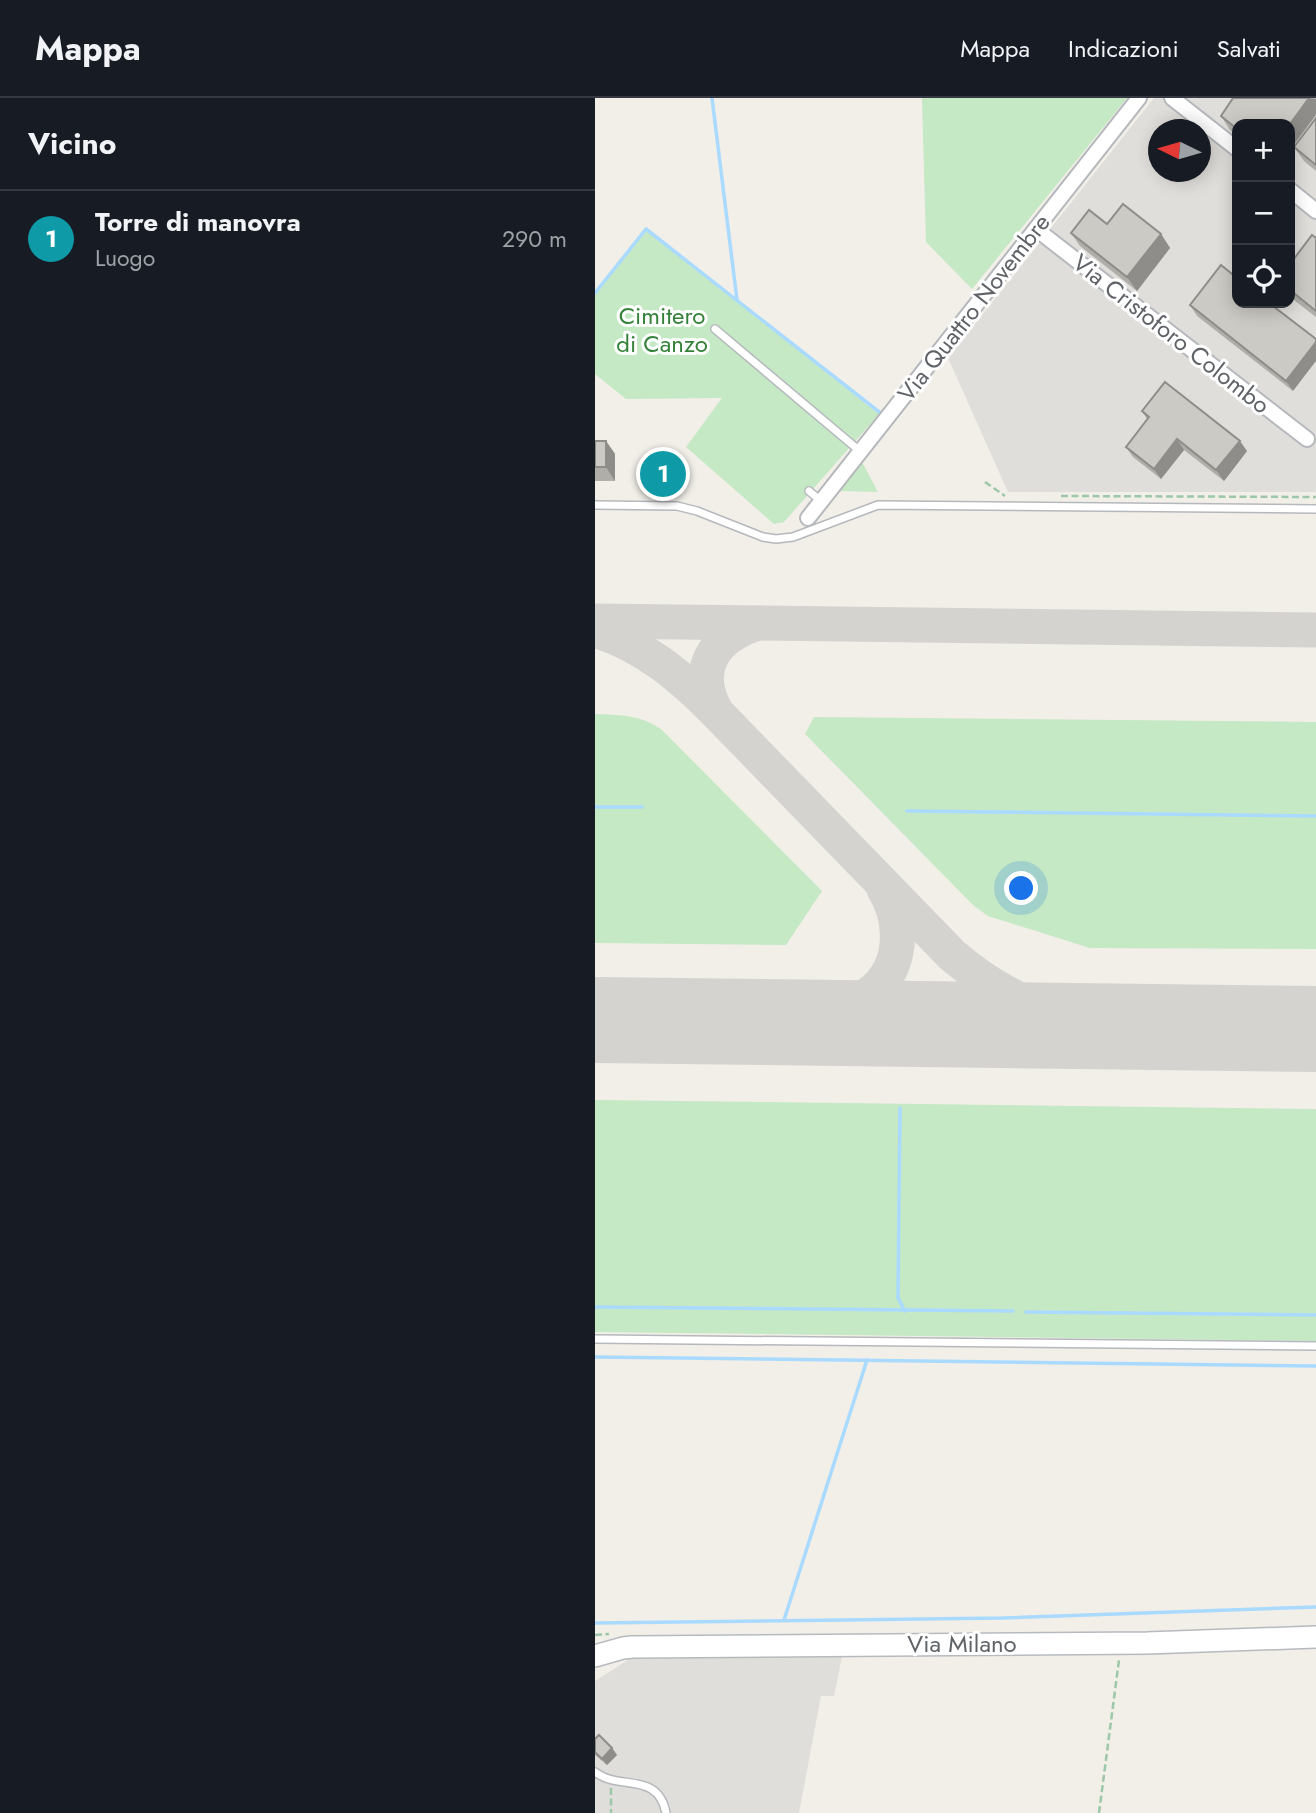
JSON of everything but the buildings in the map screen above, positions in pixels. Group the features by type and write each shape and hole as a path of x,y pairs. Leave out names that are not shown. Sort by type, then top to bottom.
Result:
{"street":[{"name":"Via Quattro Novembre","path":"809,525 821,502 1139,98"},
{"path":"1172,98 1232,145"},
{"path":"1295,194 1316,211"},
{"name":"Via Cristoforo Colombo","path":"1036,229 1311,442"},
{"name":"Via Milano","path":"599,1657 632,1647 1122,1643 1316,1637"}],"lane":[{"path":"715,329 861,452"},
{"path":"809,491 821,502"},
{"path":"595,505 677,506 763,537 776,539 793,537 809,525 878,505 1316,509"},
{"path":"595,1339 1316,1346"},
{"path":"595,1772 610,1781 638,1783 650,1788 664,1804 666,1813"}],"path":[{"path":"985,482 1004,496"},
{"path":"1058,496 1316,497"},
{"path":"1099,1813 1122,1643"},
{"path":"610,1781 611,1813"}],"shaded area":[{"path":"1154,98 1316,98 1316,492 1008,492 948,358"},
{"path":"842,1657 834,1696 821,1696 799,1813 595,1813 595,1681 631,1658"}],"green space":[{"path":"922,98 1127,98 972,289 926,242"},
{"name":"Cimitero di Canzo","path":"646,230 879,414 784,522 774,524 686,447 722,398 626,399 595,374 595,295"},
{"path":"862,462 878,492 840,491"},
{"path":"595,714 639,719 662,730 822,891 786,945 595,943"},
{"path":"814,717 1316,722 1316,949 1090,948 988,916 973,905 805,734"},
{"path":"595,1100 1316,1109 1316,1341 595,1332"}],"waterway":[{"path":"712,98 737,300"},
{"path":"595,293 646,229 883,415"},
{"path":"595,807 642,807"},
{"path":"907,811 1316,816"},
{"path":"900,1108 898,1298 905,1311"},
{"path":"595,1307 1013,1311"},
{"path":"1026,1312 1316,1315"},
{"path":"595,1357 1316,1366"},
{"path":"784,1620 867,1360"},
{"path":"595,1623 1002,1618 1316,1607"}],"taxiway":[{"path":"595,621 1316,630"},
{"path":"758,623 729,637 711,657 707,669 707,683 717,713 952,955 970,970 1005,992 1041,1009 1104,1027"},
{"path":"595,630 629,644 660,663 715,711"},
{"path":"793,1023 844,1008 873,991 885,978 893,963 897,945 897,923 884,889"}],"runway":[{"path":"595,1020 1316,1029"}],"place":[{"name":"Torre di manovra","path":"663,474"}]}
